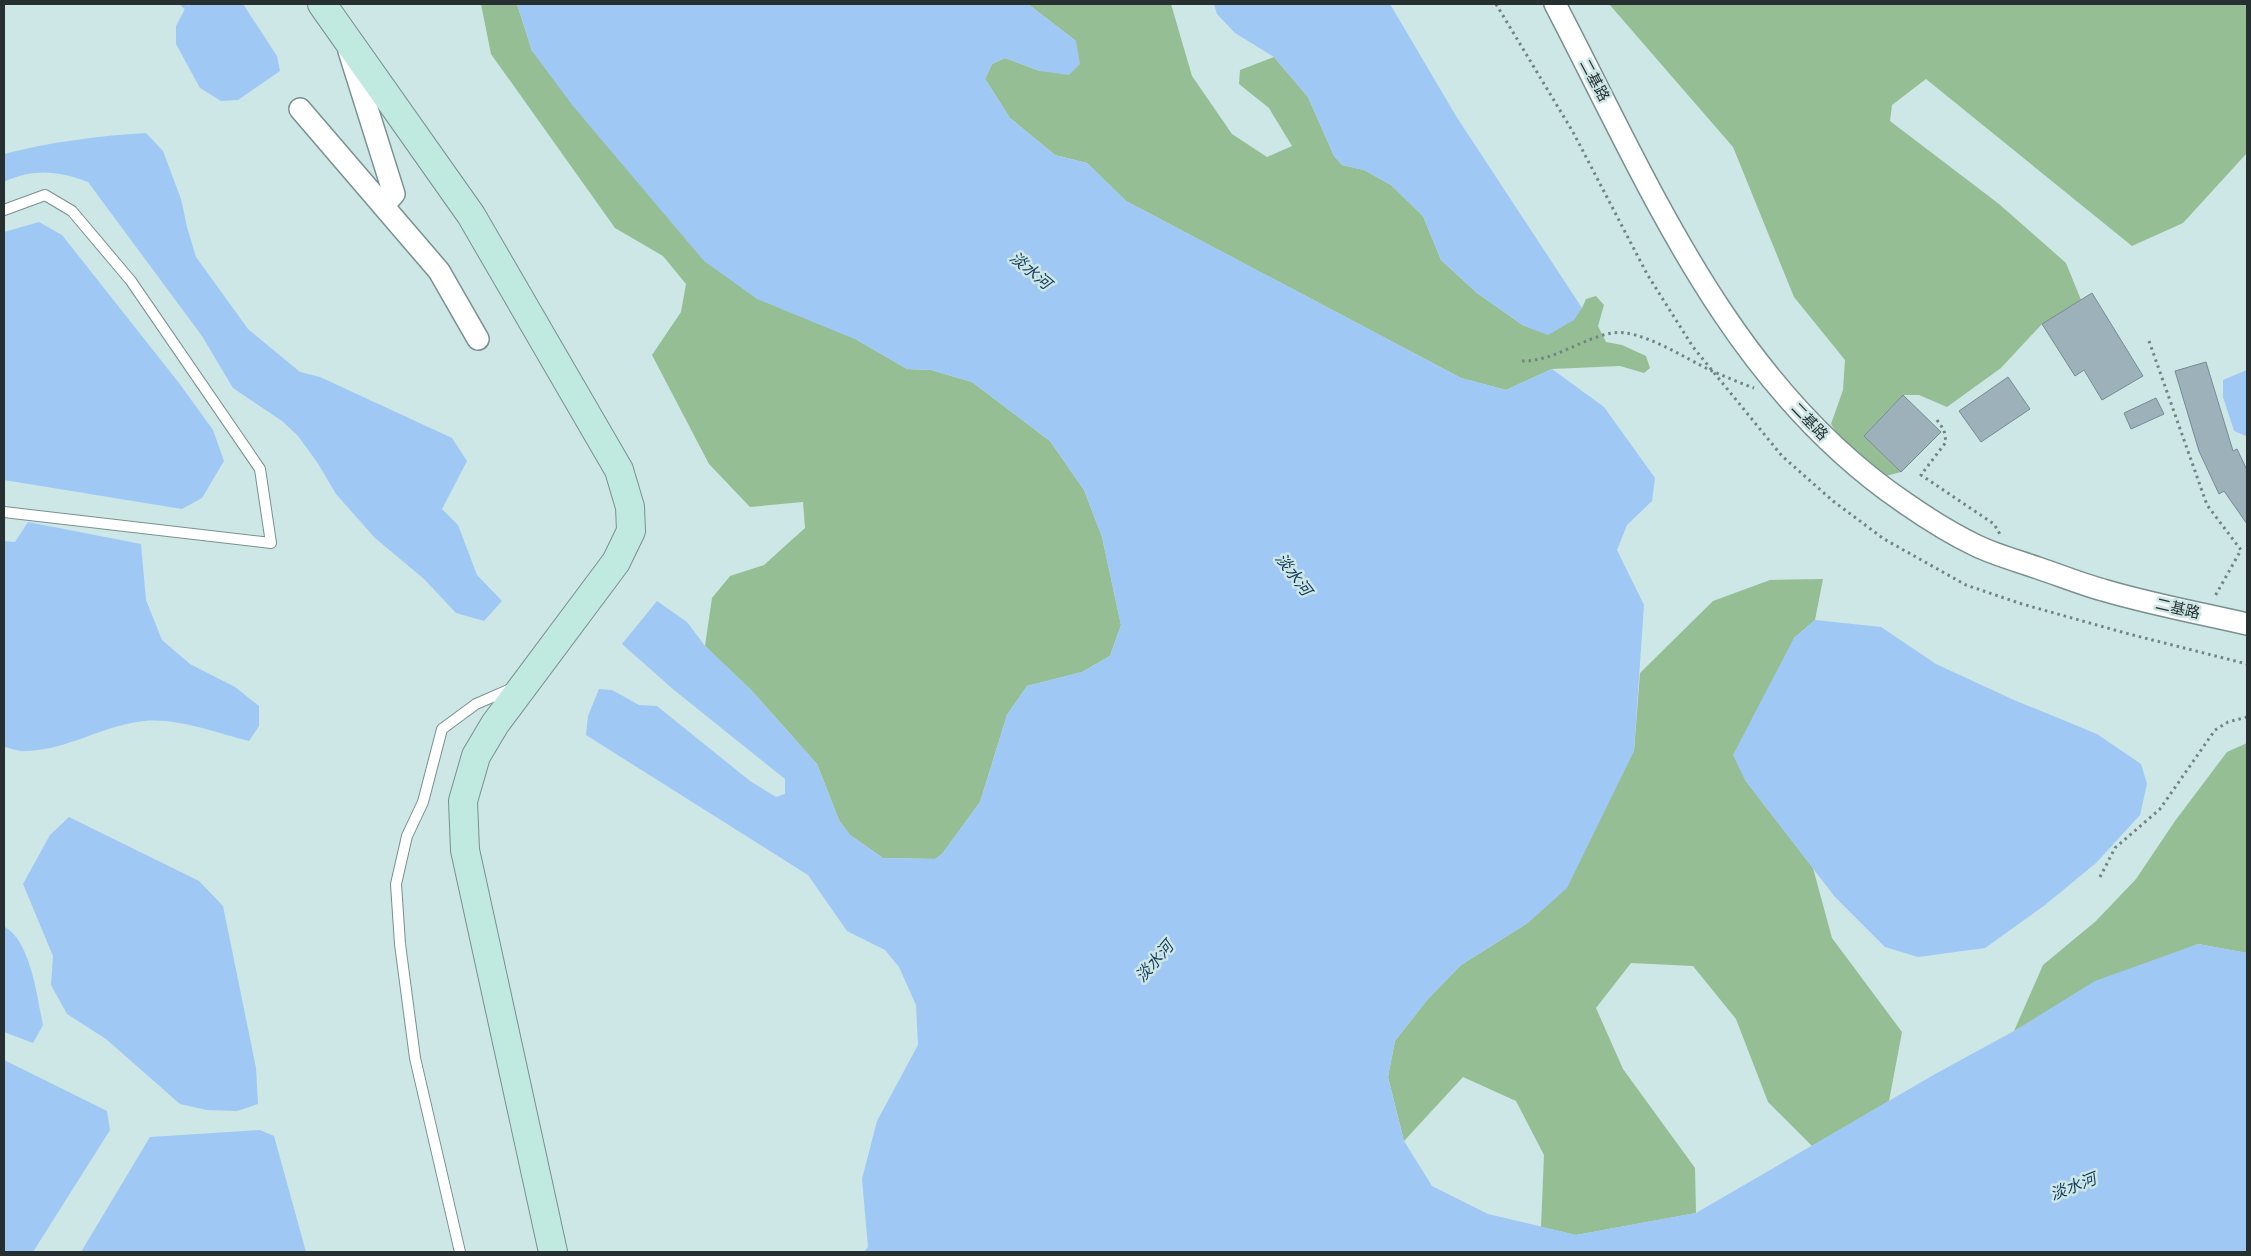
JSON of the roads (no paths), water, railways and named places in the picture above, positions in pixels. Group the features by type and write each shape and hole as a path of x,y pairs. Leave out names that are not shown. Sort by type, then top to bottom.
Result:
{"street":[{"path":"322,4 472,215 619,470 630,507 632,530 616,562 495,724 476,756 463,801 465,850 553,1252"},
{"name":"二基路","path":"1555,4 1683,251 1735,333 1792,403 1851,462 1880,485 1935,523 1978,547 2103,590 2247,624"},
{"path":"344,35 394,194 383,206"},
{"path":"300,109 439,271 478,339"}],"lane":[{"path":"4,210 45,194 72,211 131,281 260,469 271,543 4,512"},
{"path":"460,1252 415,1058 400,944 396,884 407,836 423,802 442,729 476,704 526,683"}],"water":[{"path":"192,4 243,4 277,56 280,71 238,100 221,101 200,88 176,44 176,26 186,7"},
{"name":"淡水河","path":"517,4 1028,4 1076,41 1080,64 1069,75 1040,71 1005,58 992,64 985,79 1010,118 1055,155 1087,163 1126,201 1461,378 1506,390 1552,369 1604,407 1655,478 1652,501 1627,525 1617,550 1644,605 1634,751 1567,888 1529,922 1461,965 1427,1000 1395,1041 1388,1077 1404,1141 1432,1186 1488,1214 1576,1235 1696,1213 1937,1073 2014,1031 2095,981 2198,944 2247,953 2247,1252 864,1252 868,1247 862,1179 877,1121 918,1045 916,1005 899,967 885,950 847,931 808,875 586,735 588,716 599,689 612,690 639,705 657,706 750,781 776,797 785,794 785,779 674,690 622,644 657,601 687,622 705,646 751,690 817,764 839,820 850,835 883,858 935,859 942,854 980,802 1007,715 1027,686 1082,672 1110,656 1121,625 1102,537 1084,490 1050,441 972,382 931,370 907,369 857,340 757,299 704,261 573,106 532,51"},
{"path":"1214,4 1390,4 1456,116 1582,308 1574,320 1548,335 1524,326 1477,293 1441,260 1423,216 1391,185 1364,170 1342,165 1334,156 1308,97 1274,57 1235,33 1217,14"},
{"path":"146,133 163,151 181,199 196,257 248,329 300,372 320,377 452,438 467,461 442,509 458,525 477,575 502,601 484,621 456,613 424,579 375,538 336,494 317,462 298,436 282,421 233,388 202,336 88,182 56,173 36,173 4,182 4,154 74,140"},
{"path":"39,222 62,235 179,383 213,430 224,461 202,498 182,509 4,480 4,232"},
{"path":"2247,370 2246,436 2234,431 2223,397 2223,380"},
{"path":"28,522 141,544 146,600 162,640 190,664 235,687 259,706 259,726 249,741 184,724 144,721 114,727 41,750 23,751 4,747 4,541 15,542"},
{"path":"1815,620 1881,627 1936,664 2014,700 2097,734 2141,764 2147,784 2140,815 2096,863 2045,905 1985,948 1918,957 1885,947 1835,897 1745,780 1733,755 1794,638"},
{"path":"69,817 199,881 223,906 256,1068 258,1104 237,1111 207,1110 180,1104 106,1039 67,1014 51,985 53,956 23,884 50,835"},
{"path":"5,927 14,934 21,945 32,971 43,1025 33,1043 4,1032"},
{"path":"4,1060 107,1111 110,1130 33,1252 4,1252"},
{"path":"260,1130 274,1136 306,1252 81,1252 150,1137"}],"waterway":[{"path":"183,4 186,7"}]}
